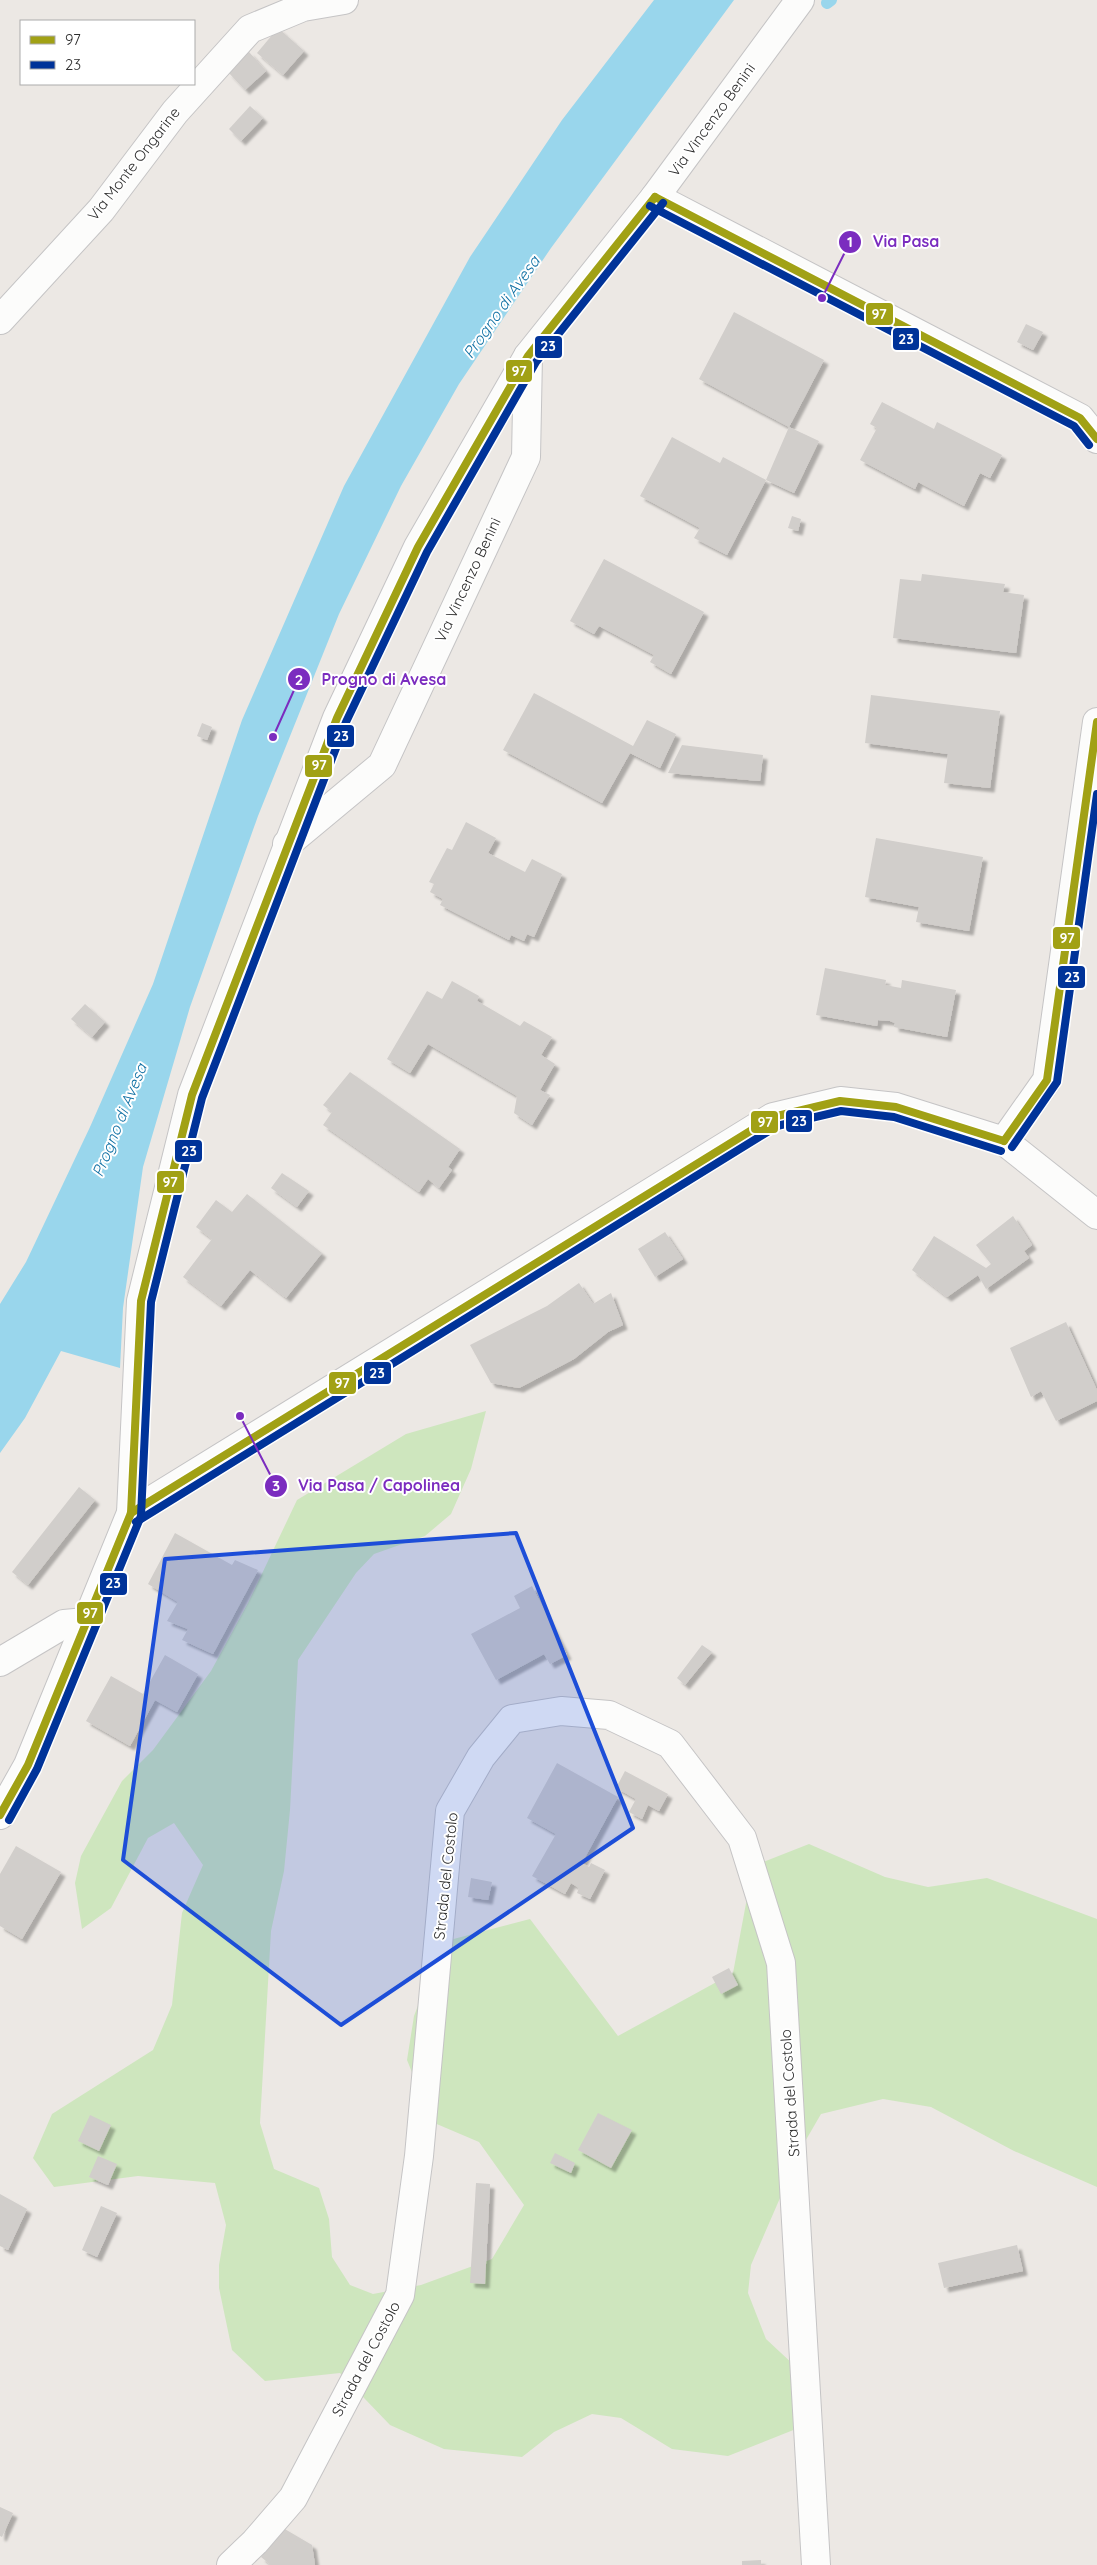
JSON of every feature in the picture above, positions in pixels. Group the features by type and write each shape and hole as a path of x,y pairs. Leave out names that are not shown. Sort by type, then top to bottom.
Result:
{"street":[{"name":"Via Monte Ongarine","path":"0,320 100,210 175,112 250,29 303,7 344,0"},
{"name":"Via Vincenzo Benini","path":"0,1815 28,1765 131,1513 141,1301 192,1095 337,718 418,547 528,356 655,197 800,0"},
{"path":"655,197 1080,418 1097,439"},
{"name":"Via Vincenzo Benini","path":"287,844 382,765 526,457 528,356"},
{"path":"1004,1141 1046,1080 1097,722"},
{"path":"131,1513 773,1118 840,1101 896,1107 1004,1141 1097,1215"},
{"path":"0,1662 64,1624 86,1622"},
{"name":"Strada del Costolo","path":"231,2565 293,2498 400,2295 419,2156 450,1811 482,1757 512,1719 561,1711 609,1715 670,1744 742,1838 781,1963 816,2565"}],"highlighted area":[{"path":"516,1533 633,1828 341,2025 123,1860 165,1559"}],"green space":[{"path":"486,1411 471,1469 451,1514 425,1536 374,1554 356,1573 298,1660 290,1810 284,1871 271,1931 260,2123 274,2169 319,2188 329,2219 332,2257 350,2285 373,2294 421,2285 492,2259 524,2205 479,2142 432,2122 407,2060 414,2016 442,1942 530,1919 618,2036 733,1973 753,1866 809,1844 885,1877 928,1887 987,1878 1097,1919 1097,2187 1014,2151 931,2107 883,2099 821,2114 803,2145 751,2265 748,2293 766,2339 809,2379 801,2427 728,2456 672,2449 621,2418 592,2414 554,2432 522,2457 444,2449 390,2425 340,2373 265,2381 232,2350 219,2288 219,2265 226,2225 215,2183 138,2176 54,2187 33,2158 52,2114 153,2050 172,2005 182,1913 203,1865 174,1823 148,1838 111,1908 82,1929 75,1883 81,1856 122,1781 153,1750 211,1671 248,1603 297,1500 406,1434"}],"water":[{"path":"654,0 734,0 551,248 459,384 401,486 339,614 258,816 190,1007 143,1167 123,1308 120,1368 61,1351 25,1418 0,1453 0,1304 26,1262 90,1127 153,984 242,720 344,486 470,257 562,120"}],"building":[{"path":"278,28 304,51 283,75 257,53"},
{"path":"249,52 266,71 245,90 228,72"},
{"path":"250,106 263,118 241,141 229,129"},
{"path":"734,312 824,360 789,427 699,379"},
{"path":"1026,324 1043,332 1033,350 1017,342"},
{"path":"882,402 934,429 937,422 1002,455 990,478 980,473 964,506 918,482 915,489 860,460 877,428 870,424"},
{"path":"789,427 819,441 794,493 766,480"},
{"path":"672,437 720,463 723,457 766,480 727,555 694,538 700,528 640,496"},
{"path":"792,516 801,519 798,531 788,528"},
{"path":"604,559 704,612 671,674 650,662 654,655 599,626 594,634 570,621"},
{"path":"922,574 1005,584 1003,592 1024,595 1016,653 893,638 900,579 921,581"},
{"path":"534,693 633,746 647,720 676,734 660,768 630,753 602,803 503,750"},
{"path":"871,695 1000,711 990,788 944,783 948,754 865,743"},
{"path":"202,723 212,727 207,740 197,736"},
{"path":"682,745 763,755 760,781 668,773"},
{"path":"466,822 496,838 488,853 525,872 532,859 562,874 534,937 527,934 524,941 511,935 509,940 440,905 443,899 430,892 434,884 429,882 447,848 452,850"},
{"path":"876,838 983,857 969,931 916,922 919,907 865,897"},
{"path":"825,968 886,980 885,985 901,988 902,980 956,990 947,1037 894,1027 895,1023 890,1021 878,1020 877,1026 816,1015"},
{"path":"452,981 479,996 477,1001 520,1026 524,1021 552,1037 541,1055 555,1064 540,1090 550,1095 532,1125 514,1113 517,1096 428,1044 410,1073 387,1059 427,991 442,999"},
{"path":"85,1004 105,1022 92,1037 71,1019"},
{"path":"350,1072 460,1149 448,1167 452,1170 439,1188 428,1179 419,1192 323,1125 332,1112 323,1105"},
{"path":"282,1173 309,1191 297,1207 271,1188"},
{"path":"247,1194 322,1253 286,1298 250,1270 221,1306 183,1277 212,1239 196,1227 216,1200 232,1212"},
{"path":"1013,1216 1032,1245 1024,1251 1029,1258 986,1289 978,1275 947,1297 912,1270 934,1236 986,1268 991,1264 976,1245"},
{"path":"665,1232 683,1259 655,1277 638,1249"},
{"path":"579,1283 593,1304 611,1293 623,1325 608,1332 574,1359 519,1388 491,1383 470,1345 547,1306"},
{"path":"1066,1322 1097,1390 1097,1401 1056,1421 1041,1391 1031,1397 1010,1348"},
{"path":"79,1487 95,1500 28,1585 12,1572"},
{"path":"175,1533 232,1565 235,1560 258,1570 213,1654 182,1640 188,1629 167,1621 178,1602 148,1584"},
{"path":"532,1586 567,1655 550,1664 544,1654 496,1680 471,1634 520,1608 514,1596"},
{"path":"702,1645 712,1652 685,1685 677,1678"},
{"path":"165,1655 198,1674 177,1712 155,1700 130,1746 86,1721 111,1676 143,1694"},
{"path":"557,1763 618,1797 582,1863 589,1867 591,1863 605,1870 590,1899 577,1893 579,1888 571,1883 565,1894 532,1876 556,1834 527,1818"},
{"path":"625,1771 668,1794 659,1811 648,1805 642,1819 629,1812 636,1799 616,1788"},
{"path":"16,1846 61,1872 22,1939 0,1926 0,1874"},
{"path":"471,1878 492,1882 488,1900 468,1897"},
{"path":"729,1968 738,1985 721,1994 712,1977"},
{"path":"598,2113 632,2130 611,2168 578,2150"},
{"path":"90,2115 111,2125 99,2151 78,2141"},
{"path":"555,2153 575,2163 571,2173 550,2163"},
{"path":"98,2156 117,2164 108,2185 89,2177"},
{"path":"476,2183 490,2184 485,2284 470,2283"},
{"path":"0,2194 27,2209 8,2250 0,2246"},
{"path":"101,2206 117,2213 97,2257 82,2250"},
{"path":"1017,2245 1023,2271 944,2288 938,2263"},
{"path":"0,2507 13,2513 2,2537 0,2536"},
{"path":"283,2528 312,2545 315,2565 271,2565 261,2557"},
{"path":"761,2560 761,2565 742,2565 742,2561"}],"waterway":[{"path":"827,3 831,0"}],"transit line":[{"name":"97","path":"655,197 1080,418 1097,439"},
{"name":"97","path":"0,1815 28,1765 131,1513 141,1301 192,1095 337,718 418,547 528,356 655,197"},
{"name":"23","path":"9,1820 37,1769 141,1516 151,1302 202,1098 346,722 427,552 536,362 663,203"},
{"name":"23","path":"650,206 1074,426 1089,445"},
{"name":"97","path":"1004,1141 1047,1080 1097,722"},
{"name":"23","path":"1012,1147 1057,1082 1097,794"},
{"name":"97","path":"131,1513 773,1117 840,1101 896,1107 1004,1141"},
{"name":"23","path":"136,1522 777,1126 841,1111 894,1117 1001,1151"}],"place":[{"name":"Via Pasa","path":"822,298"},
{"name":"Progno di Avesa","path":"273,737"},
{"name":"Via Pasa / Capolinea","path":"240,1416"}]}
